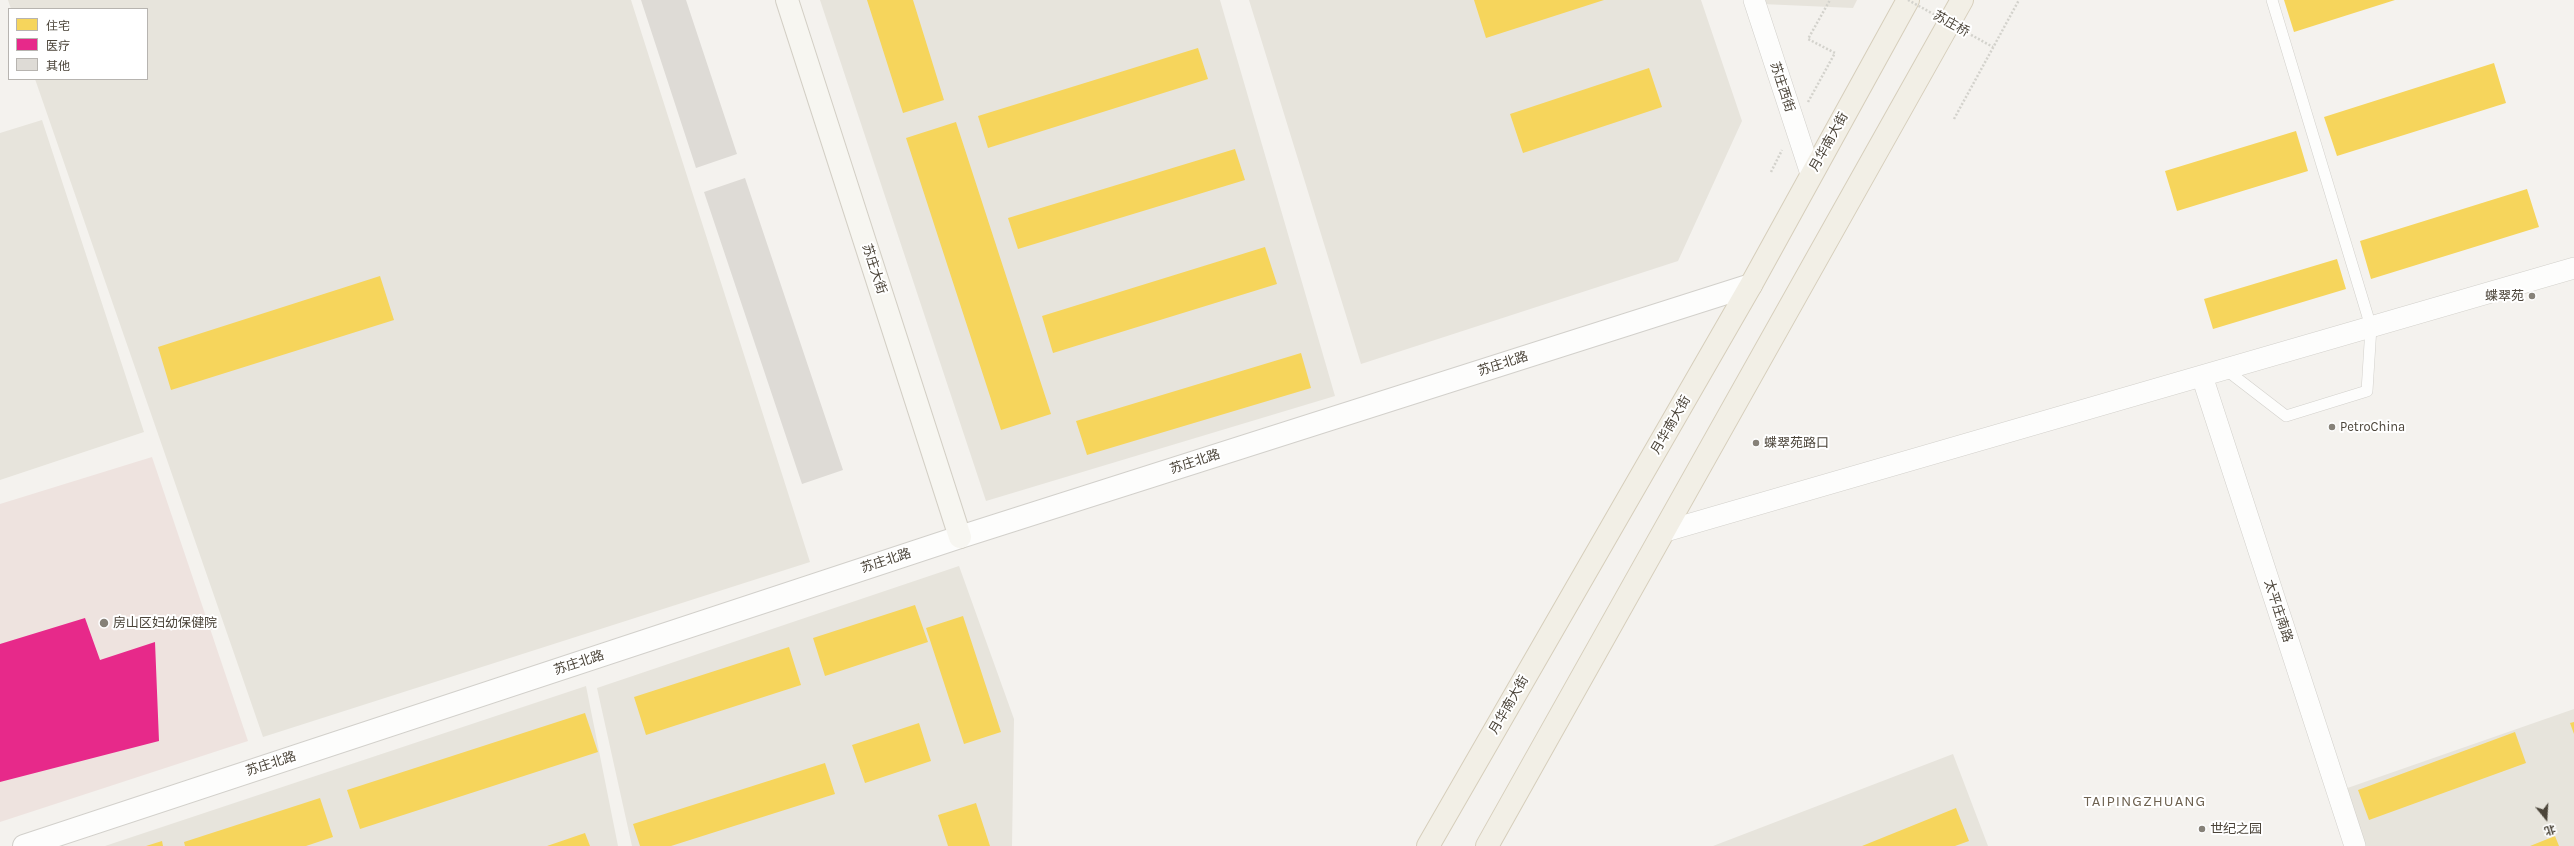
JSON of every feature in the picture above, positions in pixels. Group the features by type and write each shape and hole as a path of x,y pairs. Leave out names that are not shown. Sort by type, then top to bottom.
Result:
{"main road":[{"name":"苏庄大街","path":"787,0 960,537"},
{"name":"月华南大街","path":"1428,846 1751,285 1908,0"},
{"path":"1487,846 1666,531 1962,0"}],"street":[{"name":"苏庄西街","path":"1754,0 1811,174"},
{"path":"1666,531 2574,268"},
{"name":"苏庄北路","path":"24,846 960,537 1751,285"},
{"name":"太平庄南路","path":"2202,376 2355,846"}],"lane":[{"path":"2225,369 2286,416 2367,391 2371,327 2272,0"}],"path":[{"path":"1810,100 1835,53 1808,40 1830,0"},
{"name":"苏庄桥","path":"1908,0 1993,47"},
{"path":"1954,119 2019,0"}],"shaded area":[{"path":"8,0 631,0 810,562 263,737 35,80 148,80 148,8 11,8"},
{"path":"820,0 1220,0 1335,396 986,501"},
{"path":"1249,0 1701,0 1742,121 1678,261 1361,364"},
{"path":"1760,0 1857,0 1853,8 1762,4"},
{"path":"42,120 144,432 0,480 0,133"},
{"name":"房山区妇幼保健院","path":"152,457 248,741 0,822 0,504"},
{"path":"959,566 1014,719 1012,846 632,846 597,688"},
{"path":"586,686 618,846 105,846"},
{"path":"2574,709 2574,846 2354,846 2336,792"},
{"path":"1953,754 1988,846 1713,846"}],"building: 住宅":[{"path":"867,0 913,0 944,100 903,113"},
{"path":"1474,0 1604,0 1486,38"},
{"path":"2284,0 2395,0 2294,32"},
{"path":"1198,48 1208,79 988,148 978,116"},
{"path":"2494,63 2506,103 2337,156 2324,117"},
{"path":"1649,68 1662,107 1523,153 1510,114"},
{"path":"956,122 1051,414 1001,430 906,138"},
{"path":"2296,131 2308,171 2177,211 2165,171"},
{"path":"1235,149 1245,180 1018,249 1008,218"},
{"path":"2527,189 2539,227 2371,279 2360,241"},
{"path":"1265,247 1277,284 1053,353 1042,316"},
{"path":"2337,259 2346,289 2213,329 2204,299"},
{"path":"380,276 394,320 171,390 158,347"},
{"path":"1301,353 1311,388 1087,455 1076,421"},
{"path":"915,605 928,642 825,676 813,638"},
{"path":"963,616 1001,732 964,744 926,628"},
{"path":"789,647 801,685 646,735 634,697"},
{"path":"585,713 598,752 360,829 347,790"},
{"path":"2574,722 2574,734 2570,723"},
{"path":"919,723 931,761 865,783 852,745"},
{"path":"2515,732 2526,763 2369,820 2358,790"},
{"path":"825,763 835,794 671,846 640,846 633,824"},
{"path":"320,798 333,837 306,846 185,846 184,842"},
{"path":"976,803 990,846 948,846 938,815"},
{"path":"1956,808 1969,841 1955,846 1862,846"},
{"path":"585,833 590,846 547,846"},
{"path":"2555,836 2559,846 2530,846"},
{"path":"162,841 163,846 146,846"}],"building: 医疗":[{"name":"房山区妇幼保健院","path":"85,618 100,660 155,642 159,741 0,782 0,644"}],"building: 其他":[{"path":"641,0 686,0 737,154 696,168"},
{"path":"745,178 843,470 802,484 704,192"}],"place":[{"name":"蝶翠苑","path":"2532,296"},
{"name":"PetroChina","path":"2332,427"},
{"name":"蝶翠苑路口","path":"1756,443"},
{"name":"房山区妇幼保健院","path":"104,623"},
{"name":"世纪之园","path":"2202,829"}],"district":[{"name":"TAIPINGZHUANG","path":"2145,802"}]}
